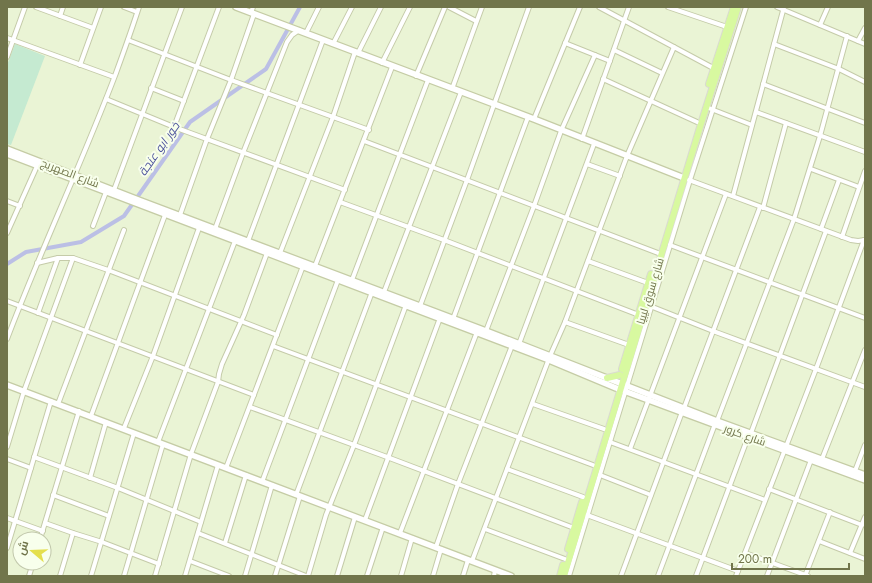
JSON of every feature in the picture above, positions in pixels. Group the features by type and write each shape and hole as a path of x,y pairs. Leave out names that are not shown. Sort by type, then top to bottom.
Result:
{"main road":[{"path":"236,7 252,11 392,67 531,118 685,179"},
{"name":"شارع سوق ليبيا","path":"560,576 604,429 621,387 620,376 648,283 709,108 716,69 734,7"},
{"name":"شارع سوق ليبيا","path":"564,576 621,387 649,306 685,179 697,122 738,7"},
{"name":"شارع الصهريج","path":"7,149 106,192 131,200"},
{"name":"شارع الصهريج","path":"7,154 37,166 114,190 131,200"},
{"path":"131,200 180,216 384,292 486,331 621,387"},
{"path":"139,203 165,215 406,306 515,344"},
{"path":"550,358 606,378 621,387"},
{"path":"606,378 620,376"},
{"path":"7,385 400,533 470,561 495,573 511,576"},
{"name":"شارع كرور","path":"621,387 785,448 822,459 865,475"},
{"name":"شارع كرور","path":"785,448 811,460 865,480"}],"street":[{"path":"7,57 25,7"},
{"path":"36,7 93,28"},
{"path":"60,16 63,7"},
{"path":"80,65 101,7"},
{"path":"124,7 138,12"},
{"path":"7,339 37,263 106,99 139,7"},
{"path":"114,190 182,7"},
{"path":"174,127 219,7"},
{"path":"306,33 319,7"},
{"path":"333,44 352,7"},
{"path":"280,253 357,53 381,7"},
{"path":"382,63 410,7"},
{"path":"416,76 445,7"},
{"path":"449,7 476,21"},
{"path":"452,89 482,7"},
{"path":"420,306 529,7"},
{"path":"453,319 531,118 580,7"},
{"path":"599,7 716,69"},
{"path":"582,139 629,7"},
{"path":"668,7 727,27"},
{"path":"746,7 709,108 752,125"},
{"path":"776,7 784,8 865,44"},
{"path":"820,25 828,7"},
{"path":"733,196 784,8"},
{"path":"180,216 207,139 230,80 252,11"},
{"path":"858,41 865,28"},
{"path":"215,229 287,42 298,30"},
{"path":"658,576 794,219 811,169 847,36"},
{"path":"7,38 114,77"},
{"path":"128,40 230,80 368,130"},
{"path":"248,241 323,40"},
{"path":"565,43 610,61"},
{"path":"774,44 839,69 865,82"},
{"path":"463,576 485,529 627,156 674,46"},
{"path":"614,50 662,73"},
{"path":"486,331 561,131 595,55"},
{"path":"315,266 392,67"},
{"path":"603,79 697,122"},
{"path":"352,280 428,80"},
{"path":"763,84 865,123"},
{"path":"151,88 184,101"},
{"path":"384,292 461,92"},
{"path":"106,99 174,127 345,190"},
{"path":"756,112 865,152"},
{"path":"621,576 713,331 762,207 786,123"},
{"path":"364,141 658,253"},
{"path":"433,576 438,548 458,484 567,218 594,144"},
{"path":"587,164 620,176"},
{"path":"7,232 37,166"},
{"path":"811,169 859,188"},
{"path":"842,237 865,171"},
{"path":"587,515 703,558 737,574 816,369 864,240 855,241 842,237 685,179 670,244 649,306 713,331 780,355 816,369 865,387"},
{"path":"821,229 839,180"},
{"path":"93,226 106,192"},
{"path":"630,449 726,194"},
{"path":"7,201 20,206"},
{"path":"340,202 444,240 639,315"},
{"path":"91,416 165,215"},
{"path":"124,428 153,356 199,228"},
{"path":"58,404 124,230"},
{"path":"696,576 826,231"},
{"path":"124,576 147,499 161,443 186,369 234,241"},
{"path":"670,244 769,283 865,318"},
{"path":"155,576 191,454 218,382 222,364 242,322 267,253"},
{"path":"37,263 58,258 73,258 277,335"},
{"path":"38,313 58,258"},
{"path":"7,447 24,391 73,258"},
{"path":"588,261 648,283"},
{"path":"226,468 303,266"},
{"path":"262,482 338,280"},
{"path":"275,576 298,495 319,432 372,292"},
{"path":"7,301 254,395"},
{"path":"198,533 307,576 330,507 406,306"},
{"path":"364,520 440,318"},
{"path":"565,322 629,345"},
{"path":"400,533 477,332"},
{"path":"272,346 593,465"},
{"path":"822,459 865,350"},
{"path":"569,576 610,442 621,387"},
{"path":"7,548 51,401"},
{"path":"533,404 604,429"},
{"path":"250,407 574,528"},
{"path":"7,518 43,531 79,411"},
{"path":"90,478 106,422"},
{"path":"91,576 134,433"},
{"path":"610,442 765,500"},
{"path":"855,472 865,445"},
{"path":"34,457 147,499 201,522"},
{"path":"7,459 31,468"},
{"path":"767,576 811,460"},
{"path":"185,576 218,465"},
{"path":"507,468 583,497"},
{"path":"600,475 651,494"},
{"path":"225,543 246,476"},
{"path":"245,576 272,485"},
{"path":"769,489 862,524"},
{"path":"53,494 109,516"},
{"path":"745,553 806,576 830,512"},
{"path":"343,576 337,575 355,517"},
{"path":"850,553 865,517"},
{"path":"45,523 102,542 158,564"},
{"path":"368,576 383,527"},
{"path":"485,529 565,559"},
{"path":"60,576 73,533"},
{"path":"401,576 412,538"},
{"path":"819,541 865,559"},
{"path":"190,561 229,576"}],"shaded area":[{"path":"7,7 865,7 865,576 7,576"},
{"path":"15,44 45,56 11,145 7,144 7,65"}],"waterway":[{"name":"خور ابو عنجة","path":"7,264 26,252 81,242 124,216 190,122 266,69 300,7"}]}
